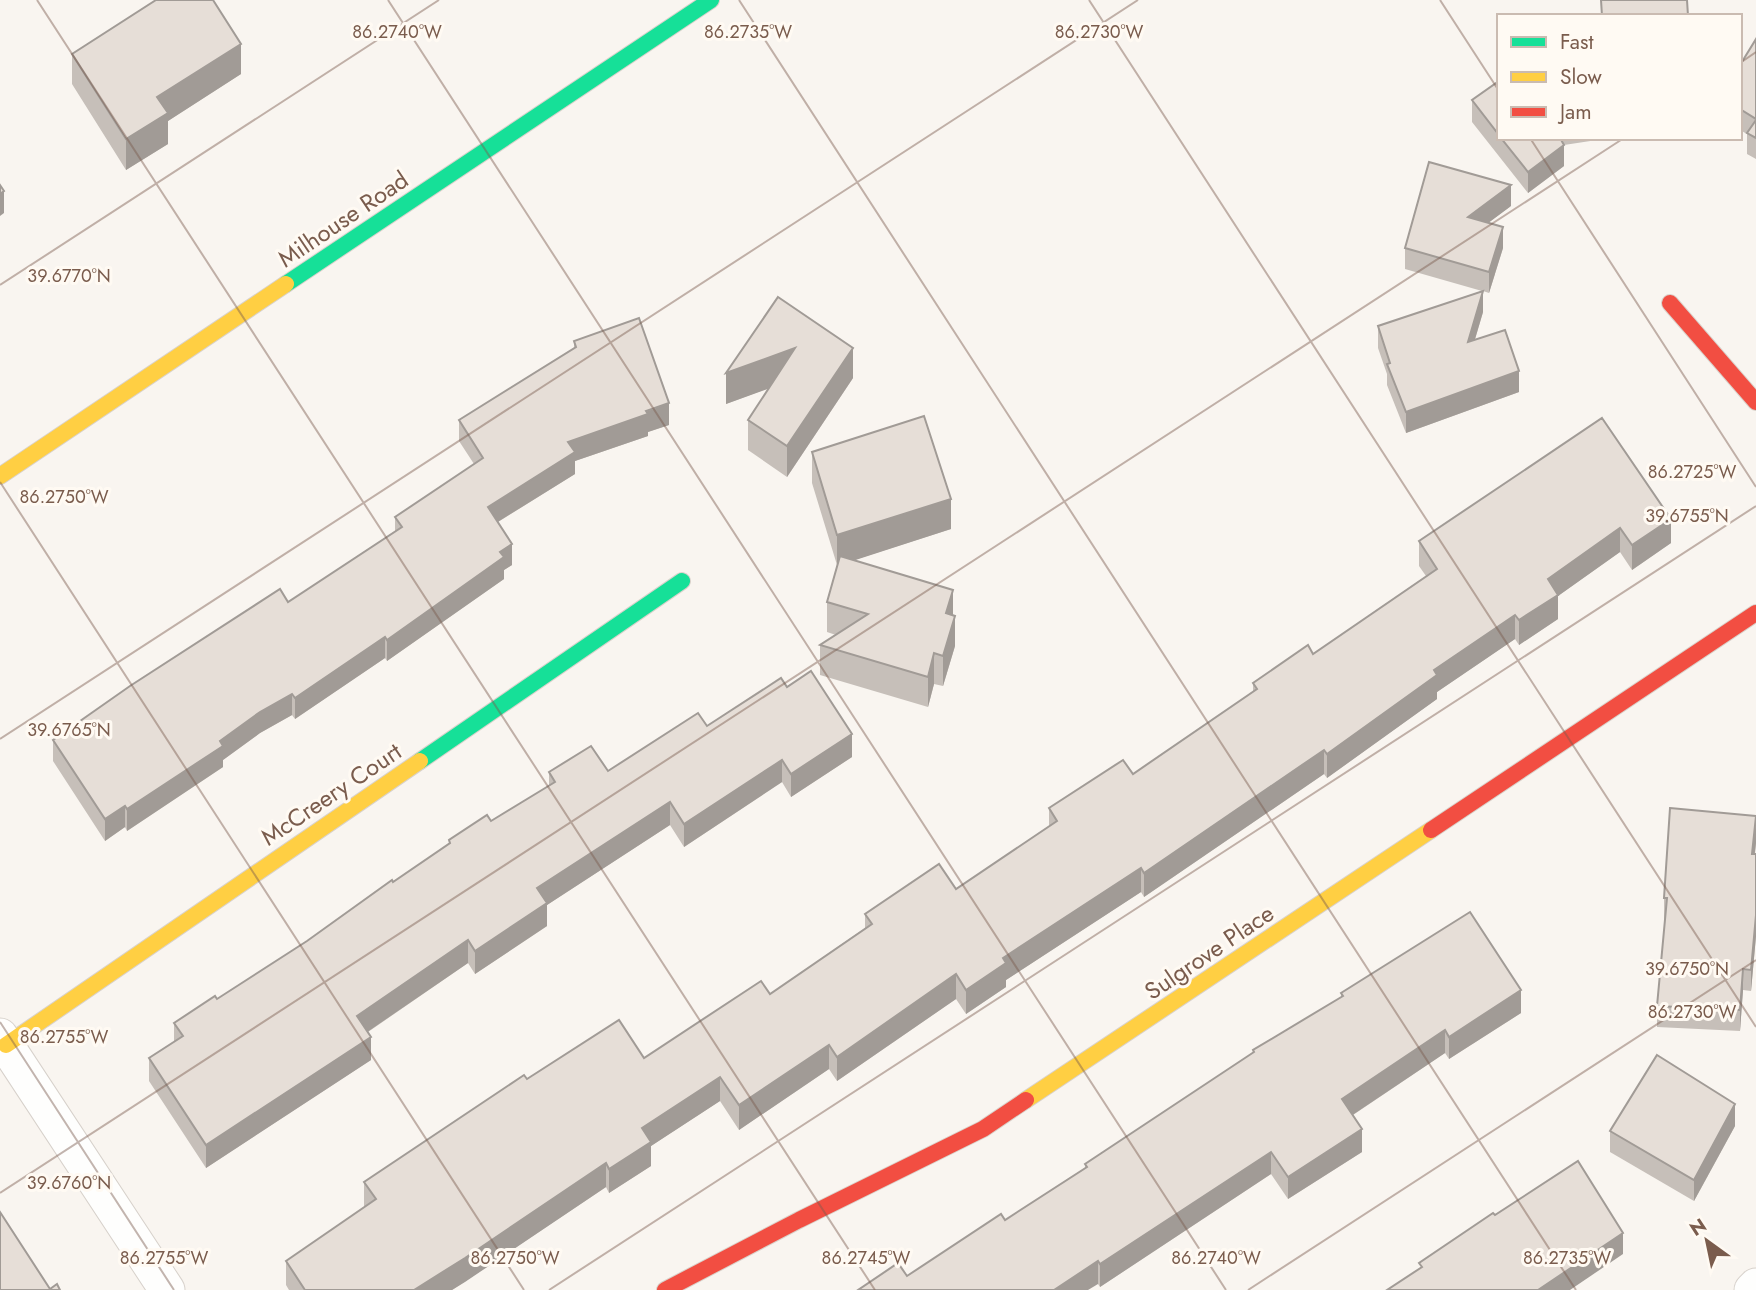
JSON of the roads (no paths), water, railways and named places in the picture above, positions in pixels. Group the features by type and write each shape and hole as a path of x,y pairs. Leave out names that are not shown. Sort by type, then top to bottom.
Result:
{"street":[{"name":"Milhouse Road","path":"0,476 711,0"},
{"path":"1670,303 1756,402"},
{"name":"McCreery Court","path":"3,1041 682,581"},
{"name":"Sulgrove Place","path":"665,1290 983,1129 1756,612"},
{"path":"3,1041 167,1290"}]}
